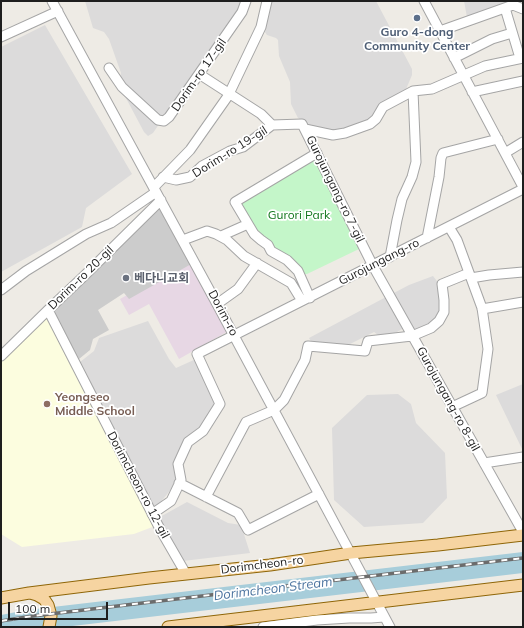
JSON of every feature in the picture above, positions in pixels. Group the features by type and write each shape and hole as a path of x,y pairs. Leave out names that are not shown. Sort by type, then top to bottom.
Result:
{"main road":[{"name":"Dorimcheon-ro","path":"1,598 186,574 352,556 523,533"},
{"path":"168,627 218,624 375,598 523,585"},
{"path":"33,594 44,599 48,605 50,616 49,627"}],"street":[{"name":"Dorim-ro","path":"52,1 235,336 390,627"},
{"name":"Dorim-ro 17-gil","path":"109,68 122,87 158,120 164,121 169,117 242,12 246,1"},
{"path":"1,290 26,271 86,234 111,223 157,193 163,177 190,150 229,94 261,27 267,1"},
{"path":"424,1 523,188"},
{"path":"440,31 513,5 523,9"},
{"path":"305,129 333,135 345,133 370,124 376,119 383,107 413,91 432,89 485,66 522,58 512,33 505,8"},
{"path":"1,37 58,11"},
{"path":"454,58 492,39 512,33"},
{"path":"199,74 261,114 272,125"},
{"path":"472,92 523,81"},
{"path":"390,257 396,220 416,162 413,91"},
{"name":"Gurojungang-ro 7-gil","path":"272,125 302,124 372,266"},
{"name":"Dorim-ro 19-gil","path":"163,177 176,180 190,177 202,166 230,151 243,147 272,125"},
{"path":"427,238 439,177 441,158 444,153 498,139"},
{"path":"505,153 523,142"},
{"path":"306,299 298,271 287,260 271,251 268,245 254,234 235,202 317,153"},
{"name":"Gurojungang-ro","path":"179,483 181,480 178,464 188,442 203,431 220,404 197,354 235,336 523,188"},
{"name":"Dorim-ro 20-gil","path":"1,356 84,276 157,193"},
{"path":"221,236 248,224"},
{"path":"449,227 456,240 482,309 488,349 482,393 452,407"},
{"path":"183,240 207,231 221,236 244,256 291,283 306,299"},
{"path":"217,304 238,289 257,263"},
{"name":"Gurojungang-ro 8-gil","path":"372,266 523,533"},
{"path":"470,276 523,272"},
{"name":"Gurojungang-ro 8-gil","path":"412,336 431,328 439,321 444,312 442,284 470,276"},
{"path":"482,309 523,302"},
{"name":"Dorimcheon-ro 12-gil","path":"48,310 152,514 186,574"},
{"path":"206,497 246,422 274,410 284,400 305,360 308,346 365,351 368,341 412,336"},
{"name":"Gurojungang-ro 8-gil","path":"484,463 523,457"},
{"path":"152,514 170,501 179,483 238,513 248,530 319,494"},
{"path":"263,627 317,620 372,618 384,616"}],"shaded area":[{"path":"85,1 243,1 153,133 148,136 144,132 119,85 121,73 109,39 104,32 93,28"},
{"path":"272,1 376,1 412,69 412,75 404,94 376,117 349,129 330,131 310,126 298,118 291,104 290,82 279,56 278,40 267,35 265,32"},
{"path":"464,1 512,1 467,17"},
{"path":"45,25 132,174 86,208 82,227 1,272 1,47"},
{"name":"베다니교회","path":"160,206 193,263 129,299 124,293 98,310 109,330 93,339 90,350 79,359 52,311"},
{"path":"191,259 230,330 179,359 149,304 129,315 120,299"},
{"path":"433,276 440,285 442,312 430,324 413,332 392,294 409,285"},
{"path":"386,297 404,328 388,337 381,337 374,332 348,345 312,343 309,338"},
{"name":"Yeongseo Middle School","path":"47,317 155,526 134,534 22,547 1,534 1,362"},
{"path":"148,321 169,359 176,368 196,359 216,404 204,424 186,437 176,459 177,482 155,509 80,362 94,351 99,338"},
{"path":"523,384 523,451 496,395"},
{"path":"398,394 411,404 416,423 445,453 447,498 423,523 364,527 334,500 332,428 367,395"},
{"path":"187,502 228,523 241,525 250,553 183,561 161,522 160,517"}],"green space":[{"name":"Gurori Park","path":"314,160 318,163 359,246 359,249 307,274 303,274 272,249 261,237 241,206 242,201"}],"water":[{"name":"Dorimcheon Stream","path":"523,552 523,573 64,627 1,627 1,615 27,610"}],"railway":[{"path":"1,621 523,558"}],"place":[{"name":"Guro 4-dong Community Center","path":"417,18"},
{"name":"베다니교회","path":"126,278"},
{"name":"Yeongseo Middle School","path":"47,404"}]}
